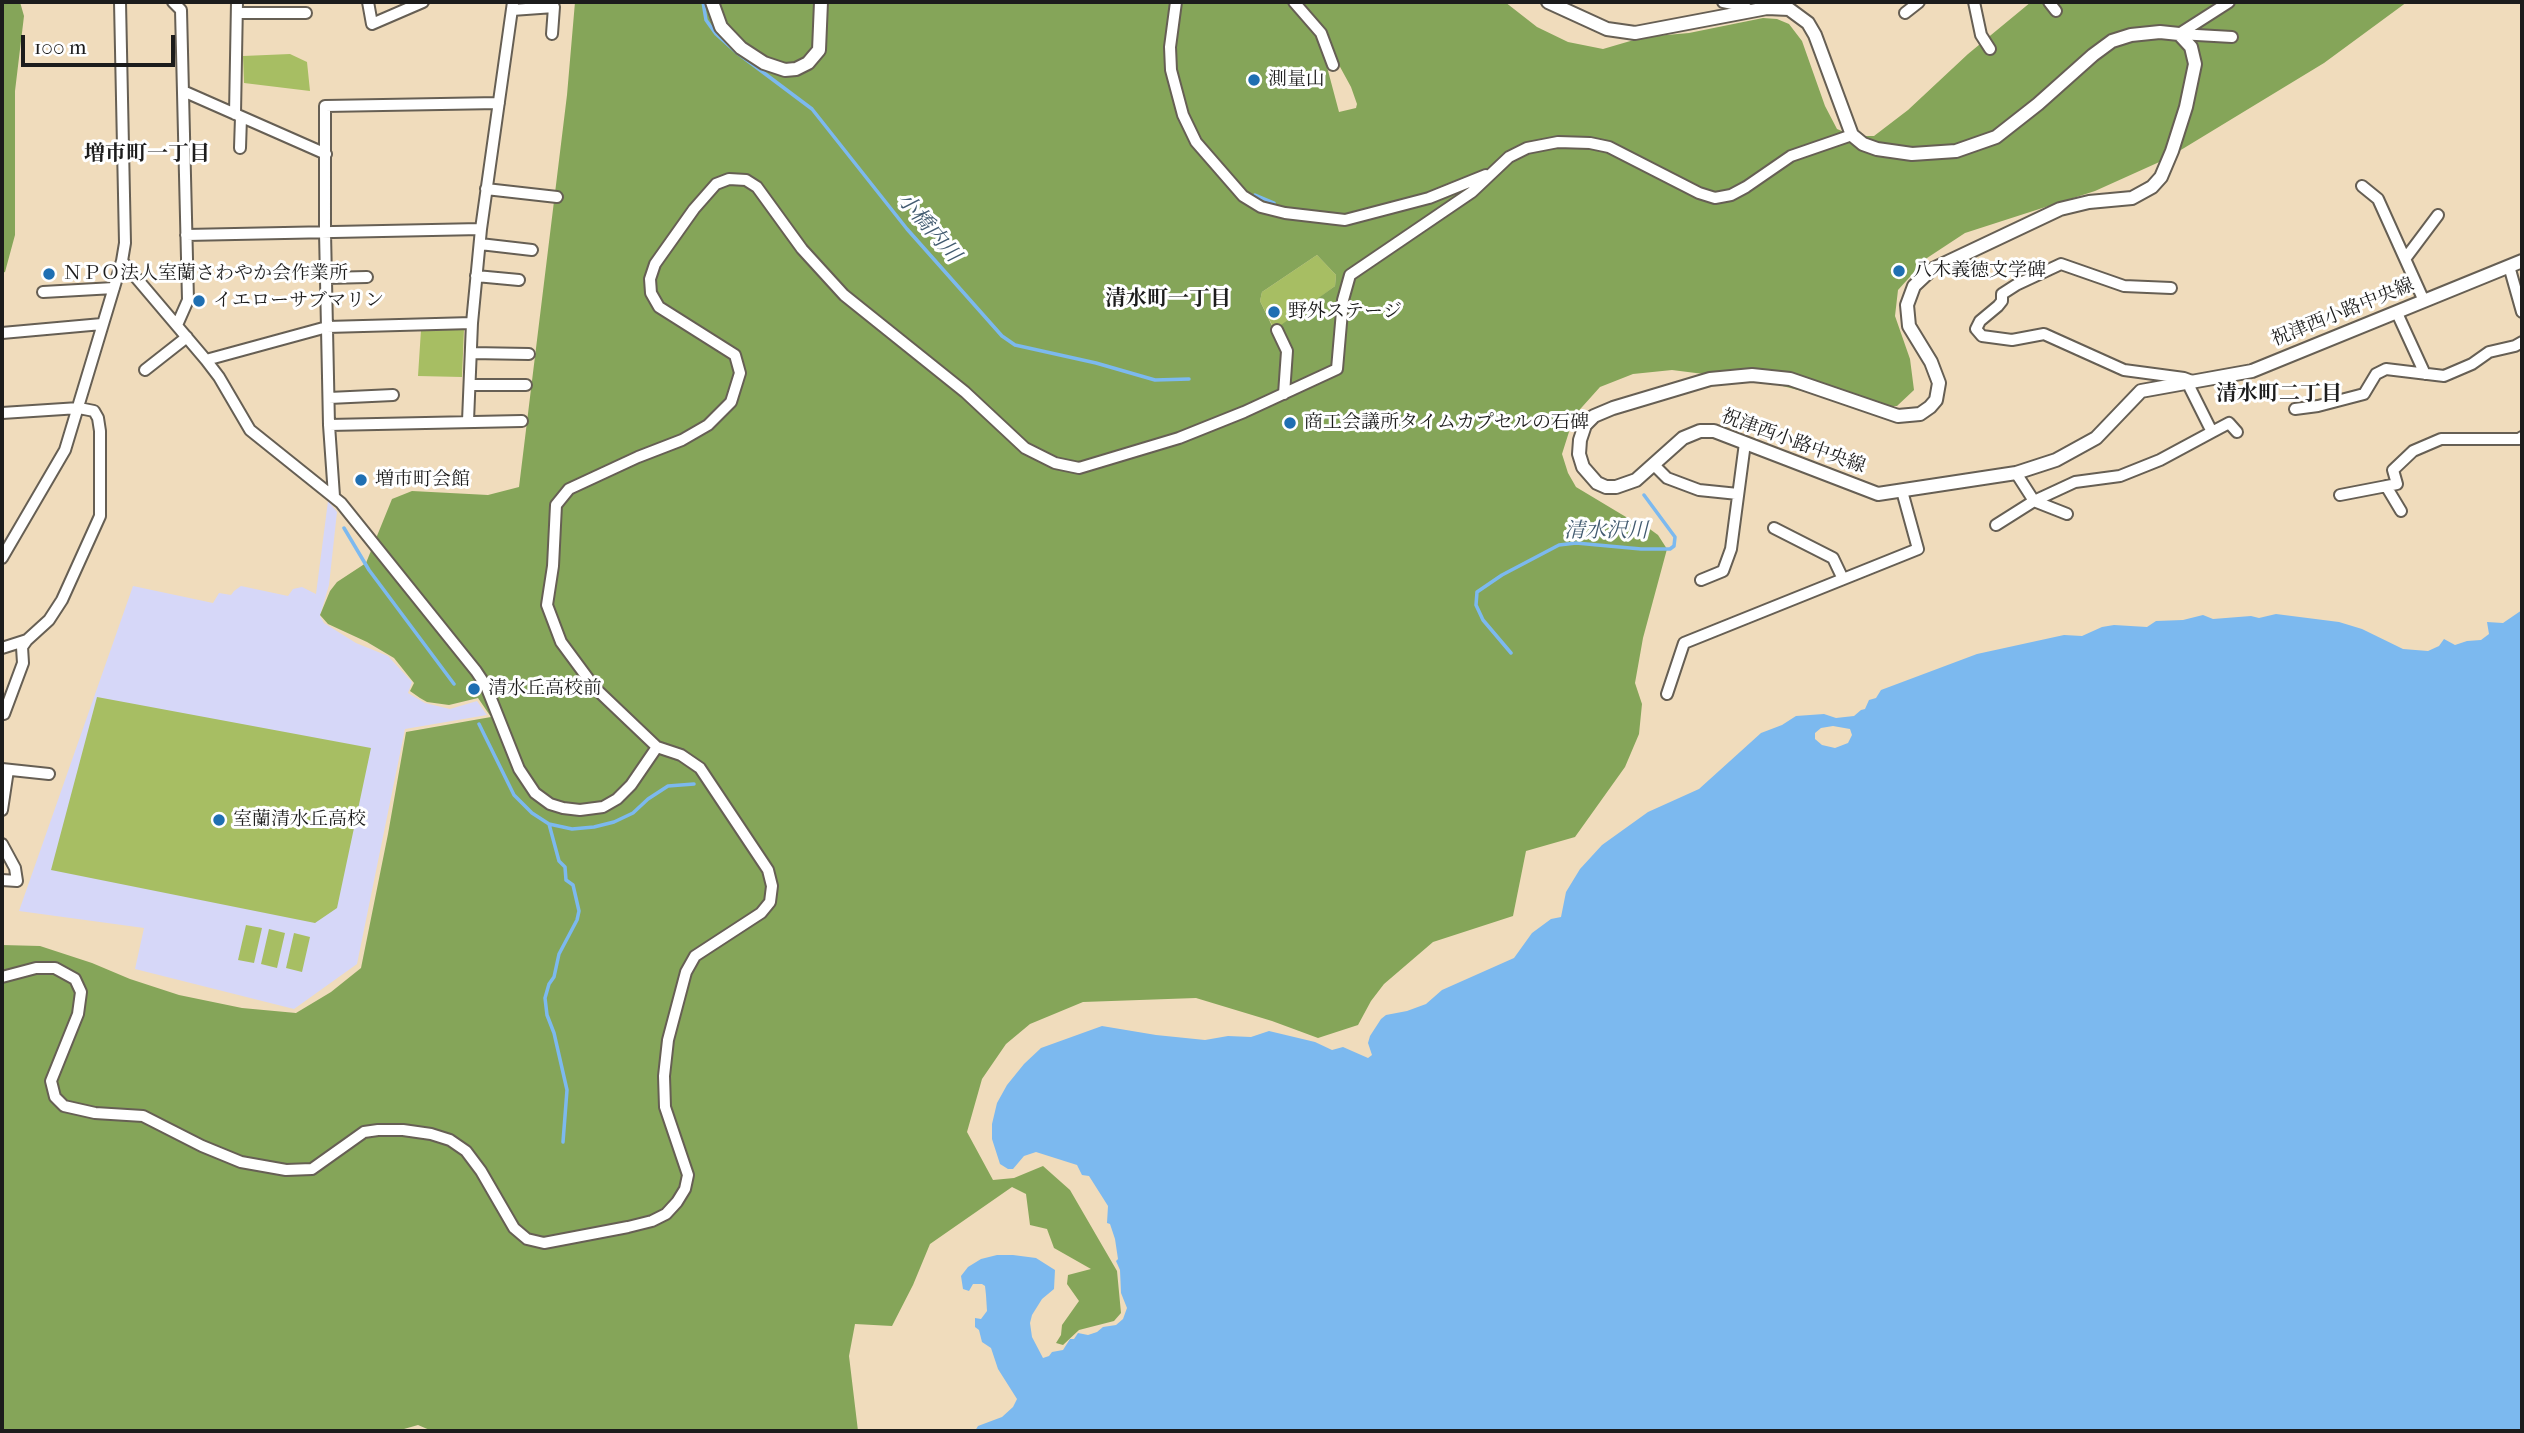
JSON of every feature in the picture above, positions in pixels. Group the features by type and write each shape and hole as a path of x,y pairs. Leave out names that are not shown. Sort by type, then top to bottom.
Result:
{"main road":[{"path":"712,2 721,27 741,48 764,62 785,70 808,64 819,50 821,2"},
{"path":"1548,2 1607,29 1635,33 1791,5 1815,35 1852,135 1863,144 1893,152 1933,153 1968,148 1996,137 2112,41 2131,35 2160,32 2179,34"},
{"name":"祝津西小路中央線","path":"2179,34 2191,47 2195,64 2186,107 2172,151 2161,177 2152,187 2132,198 2089,202 2060,209 1931,270 1914,286 1907,304 1909,326 1931,362 1939,383 1936,400 1930,407 1920,414 1898,416 1790,379 1752,375 1710,379 1594,416 1585,425 1580,440 1579,454 1583,467 1597,483 1606,487 1616,486 1636,480 1655,466 1683,438 1700,431 1714,431 1878,494 2017,473 2056,460 2096,438 2141,391 2252,371 2522,261"}],"street":[{"path":"2,558 65,450 122,261 125,243 120,2"},
{"path":"173,2 181,10 188,300 177,325"},
{"path":"369,2 372,24 406,5 423,2"},
{"path":"1176,2 1170,47 1171,70 1183,116 1196,142 1243,196 1261,207 1285,213 1345,220 1429,198 1492,173"},
{"path":"1294,2 1321,33 1333,65"},
{"path":"1723,2 1743,6 1751,11"},
{"path":"1905,13 1919,2"},
{"path":"1974,2 1981,36 1990,49"},
{"path":"2179,34 2230,2"},
{"path":"467,421 471,385 472,323 481,229 513,6 554,7 552,34"},
{"path":"240,148 237,7 306,13"},
{"path":"2179,34 2232,37"},
{"path":"183,91 326,154"},
{"path":"334,496 328,398 325,106 499,103"},
{"path":"2,977 36,968 55,968 75,979 81,992 78,1014 51,1081 55,1097 64,1106 96,1113 143,1116 202,1146 241,1161 286,1170 312,1169 364,1132 403,1130 441,1137 466,1152 481,1171 513,1228 527,1239 544,1243 652,1221 666,1214 677,1202 685,1188 688,1175 666,1107 664,1076 668,1040 686,972 695,956 739,930 761,913 770,902 772,886 768,870 700,768 681,755 657,747 595,688 561,642 547,605 553,566 556,505 569,489 682,440 708,425 731,402 740,373 734,355 659,307 651,293 655,264 694,209 716,184 729,179 746,180 757,187 802,249 845,295 965,393 1025,448 1055,463 1079,468 1179,438 1337,369 1343,300 1350,275 1472,192 1509,157 1527,148 1558,142 1590,143 1609,147 1699,193 1715,198 1731,195 1746,187 1791,156 1852,135"},
{"path":"2362,186 2378,199 2424,301"},
{"path":"486,189 557,197"},
{"path":"2405,259 2438,215"},
{"path":"186,235 481,229"},
{"path":"480,244 532,250"},
{"path":"122,261 219,377 250,430 334,496 476,671 490,696 519,769 535,793 550,804 563,808 580,810 603,807 623,795 657,747"},
{"path":"2171,288 2124,286 2061,264 2002,293 2002,301 1980,321 1976,329 1982,336 2012,340 2044,334 2124,370 2184,378 2192,382 2190,388 2212,432"},
{"path":"2509,266 2522,312"},
{"path":"326,278 367,276"},
{"path":"477,276 519,281"},
{"path":"43,292 114,288"},
{"path":"2397,313 2425,374"},
{"path":"206,360 327,327 472,323"},
{"path":"2,333 102,324"},
{"path":"1277,330 1287,351 1284,394"},
{"path":"145,370 187,337"},
{"path":"2295,409 2364,394 2376,374 2386,369 2444,376 2472,364 2489,352 2522,342"},
{"path":"471,353 529,354"},
{"path":"471,385 526,384"},
{"path":"328,398 393,395"},
{"path":"2,412 79,408 94,411 100,431 100,516 62,600 49,620 22,647 23,663 4,714"},
{"path":"329,425 522,421"},
{"path":"1996,525 2034,501 2075,482 2120,476 2160,460 2229,423 2237,432"},
{"path":"2340,495 2396,484 2393,470 2413,451 2441,439 2522,437"},
{"path":"1701,579 1724,571 1731,549 1745,443"},
{"path":"1655,466 1667,478 1699,490 1738,494"},
{"path":"2017,473 2034,501 2067,514"},
{"path":"2386,486 2401,511"},
{"path":"1684,643 1918,549 1902,491"},
{"path":"1774,528 1833,558 1843,579"},
{"path":"1667,694 1687,629"},
{"path":"2,648 27,640"},
{"path":"2,810 5,769 49,774"},
{"path":"2,845 15,869 17,881 2,880"}],"shaded area":[{"name":"室蘭清水丘高校","path":"328,501 337,512 329,585 320,616 324,623 356,643 388,656 412,682 408,693 425,703 450,709 477,701 487,715 405,729 357,964 294,1009 135,969 144,928 19,911 133,586 213,603 219,593 231,595 241,586 288,596 293,589 302,587 316,594"}],"green space":[{"path":"2,2 20,2 24,16 15,91 15,235 5,272 2,273"},
{"path":"575,2 1505,2 1537,27 1568,42 1603,49 1644,37 1689,33 1763,18 1777,19 1789,24 1802,41 1825,106 1837,129 1854,136 1874,136 1908,110 1968,54 2031,2 2407,2 2324,63 2166,159 2095,191 1965,233 1927,258 1898,290 1895,316 1910,359 1914,390 1897,406 1860,406 1767,382 1672,370 1633,374 1600,387 1574,416 1562,454 1568,473 1576,487 1647,527 1658,535 1667,549 1643,638 1635,683 1642,704 1639,734 1625,767 1575,837 1526,851 1513,916 1433,942 1384,984 1358,1025 1318,1038 1196,998 1083,1002 1030,1024 1006,1044 982,1079 967,1132 993,1180 1014,1178 1043,1166 1070,1190 1117,1271 1121,1313 1114,1321 1079,1330 1063,1345 1056,1343 1061,1335 1062,1325 1079,1301 1067,1284 1068,1275 1091,1269 1054,1248 1047,1229 1030,1225 1026,1194 1012,1187 930,1244 892,1326 855,1324 849,1356 858,1431 432,1431 418,1425 397,1431 2,1431 2,945 40,946 179,995 242,1008 296,1013 331,992 361,968 406,732 491,717 478,698 449,705 427,702 420,698 410,691 414,683 394,658 328,624 320,615 330,591 337,582 366,563 392,499 412,491 488,495 519,487 567,95","holes":["1339,65 1357,104 1356,108 1339,112 1327,67","1317,255 1336,275 1335,286 1274,330 1260,301 1262,292"]},
{"path":"290,54 307,62 310,91 244,83 243,56"},
{"path":"1317,255 1336,275 1335,286 1275,331 1260,301 1262,292"},
{"path":"464,329 462,377 418,376 421,330"},
{"path":"97,697 371,748 337,908 315,923 51,870"},
{"path":"246,925 262,928 254,963 238,960"},
{"path":"269,929 285,933 277,968 261,964"},
{"path":"294,933 310,937 302,972 286,968"}],"water":[{"path":"2522,610 2522,1431 975,1431 978,1426 1002,1417 1017,1399 998,1369 991,1348 982,1342 979,1330 975,1327 975,1318 981,1319 987,1311 985,1286 973,1284 969,1291 963,1289 961,1276 968,1267 981,1259 1013,1255 1036,1258 1055,1270 1054,1289 1042,1299 1030,1323 1032,1337 1043,1358 1052,1352 1063,1350 1078,1333 1088,1335 1103,1327 1116,1325 1123,1319 1127,1308 1121,1293 1115,1239 1110,1224 1107,1223 1108,1206 1089,1176 1082,1175 1077,1165 1036,1152 1024,1156 1013,1169 1000,1164 992,1139 997,1103 1007,1085 1041,1048 1102,1026 1205,1040 1228,1036 1251,1037 1269,1031 1315,1042 1332,1050 1343,1047 1368,1058 1372,1055 1368,1043 1370,1036 1381,1019 1386,1015 1426,1004 1442,990 1514,958 1532,933 1551,919 1561,917 1566,892 1580,869 1602,845 1648,812 1699,789 1761,733 1796,716 1854,716 1865,709 1869,700 1876,698 1881,690 1977,654 2064,635 2082,636 2102,627 2147,627 2156,621 2183,620 2203,615 2213,619 2251,616 2259,618 2276,614 2339,622 2362,629 2403,649 2428,651 2439,646 2444,639 2455,645 2481,640 2489,634 2487,622 2503,623","holes":["1833,726 1850,729 1852,735 1848,743 1835,748 1822,745 1815,739 1815,733 1821,728"]}],"waterway":[{"name":"小橋内川","path":"703,2 706,20 716,34 812,109 907,229 1002,336 1015,345 1096,363 1155,380 1189,379"},
{"path":"1255,195 1274,203"},
{"name":"清水沢川","path":"1511,653 1483,620 1476,605 1477,592 1502,575 1559,545 1576,543 1670,549 1674,546 1675,537 1644,495"},
{"path":"344,528 369,570 454,684"},
{"path":"479,724 514,795 532,813 549,824 572,829 614,822 633,813 668,786 694,784"},
{"path":"549,824 559,861 565,867 566,880 573,885 579,911 559,954 554,977 545,998 567,1090 563,1142"}],"place":[{"name":"測量山","path":"1254,80"},
{"name":"八木義徳文学碑","path":"1899,271"},
{"name":"ＮＰＯ法人室蘭さわやか会作業所","path":"49,274"},
{"name":"イエローサブマリン","path":"199,301"},
{"name":"野外ステージ","path":"1274,312"},
{"name":"商工会議所タイムカプセルの石碑","path":"1290,423"},
{"name":"増市町会館","path":"361,480"},
{"name":"清水丘高校前","path":"474,689"},
{"name":"室蘭清水丘高校","path":"219,820"}],"district":[{"name":"増市町一丁目","path":"147,155"},
{"name":"清水町一丁目","path":"1168,300"},
{"name":"清水町二丁目","path":"2279,395"}]}
